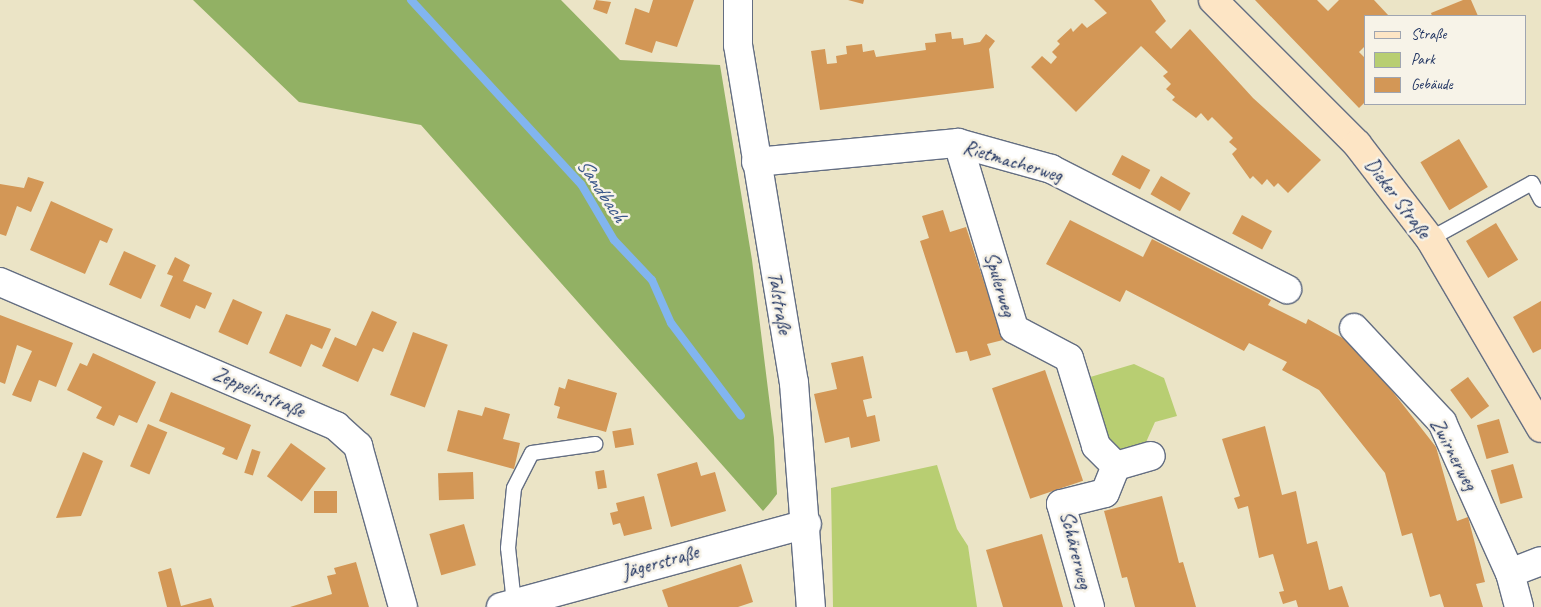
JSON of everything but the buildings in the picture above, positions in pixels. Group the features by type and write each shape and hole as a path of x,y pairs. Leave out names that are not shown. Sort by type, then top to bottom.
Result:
{"street":[{"name":"Talstraße","path":"738,0 738,45 794,384 807,524 811,607"},
{"name":"Dieker Straße","path":"1213,0 1357,144 1430,239 1541,428"},
{"name":"Rietmacherweg","path":"756,162 958,144 1051,169 1249,267 1287,289"},
{"name":"Spulerweg","path":"958,144 1014,329 1069,358 1096,446 1116,466"},
{"name":"Zeppelinstraße","path":"0,282 336,426 358,446 403,607"},
{"name":"Zwirnerweg","path":"1354,328 1442,422 1510,573 1519,607"},
{"path":"1116,466 1151,456"},
{"name":"Schärerweg","path":"1090,607 1061,504 1105,493 1116,466"},
{"name":"Jägerstraße","path":"507,605 807,524"},
{"path":"1510,573 1541,561"}],"lane":[{"path":"1430,239 1532,183 1541,200"},
{"name":"Jägerstraße","path":"507,605 508,548 514,488 532,454 594,444"}],"green space":[{"path":"193,0 561,0 620,60 720,65 752,260 774,438 777,494 763,511 421,125 299,102"},
{"path":"1134,364 1164,378 1177,416 1155,422 1143,449 1118,454 1100,439 1087,378"},
{"path":"937,465 957,529 968,546 977,607 833,607 831,488"}],"waterway":[{"name":"Sandbach","path":"411,0 581,184 614,240 652,280 671,323 741,416"}]}
